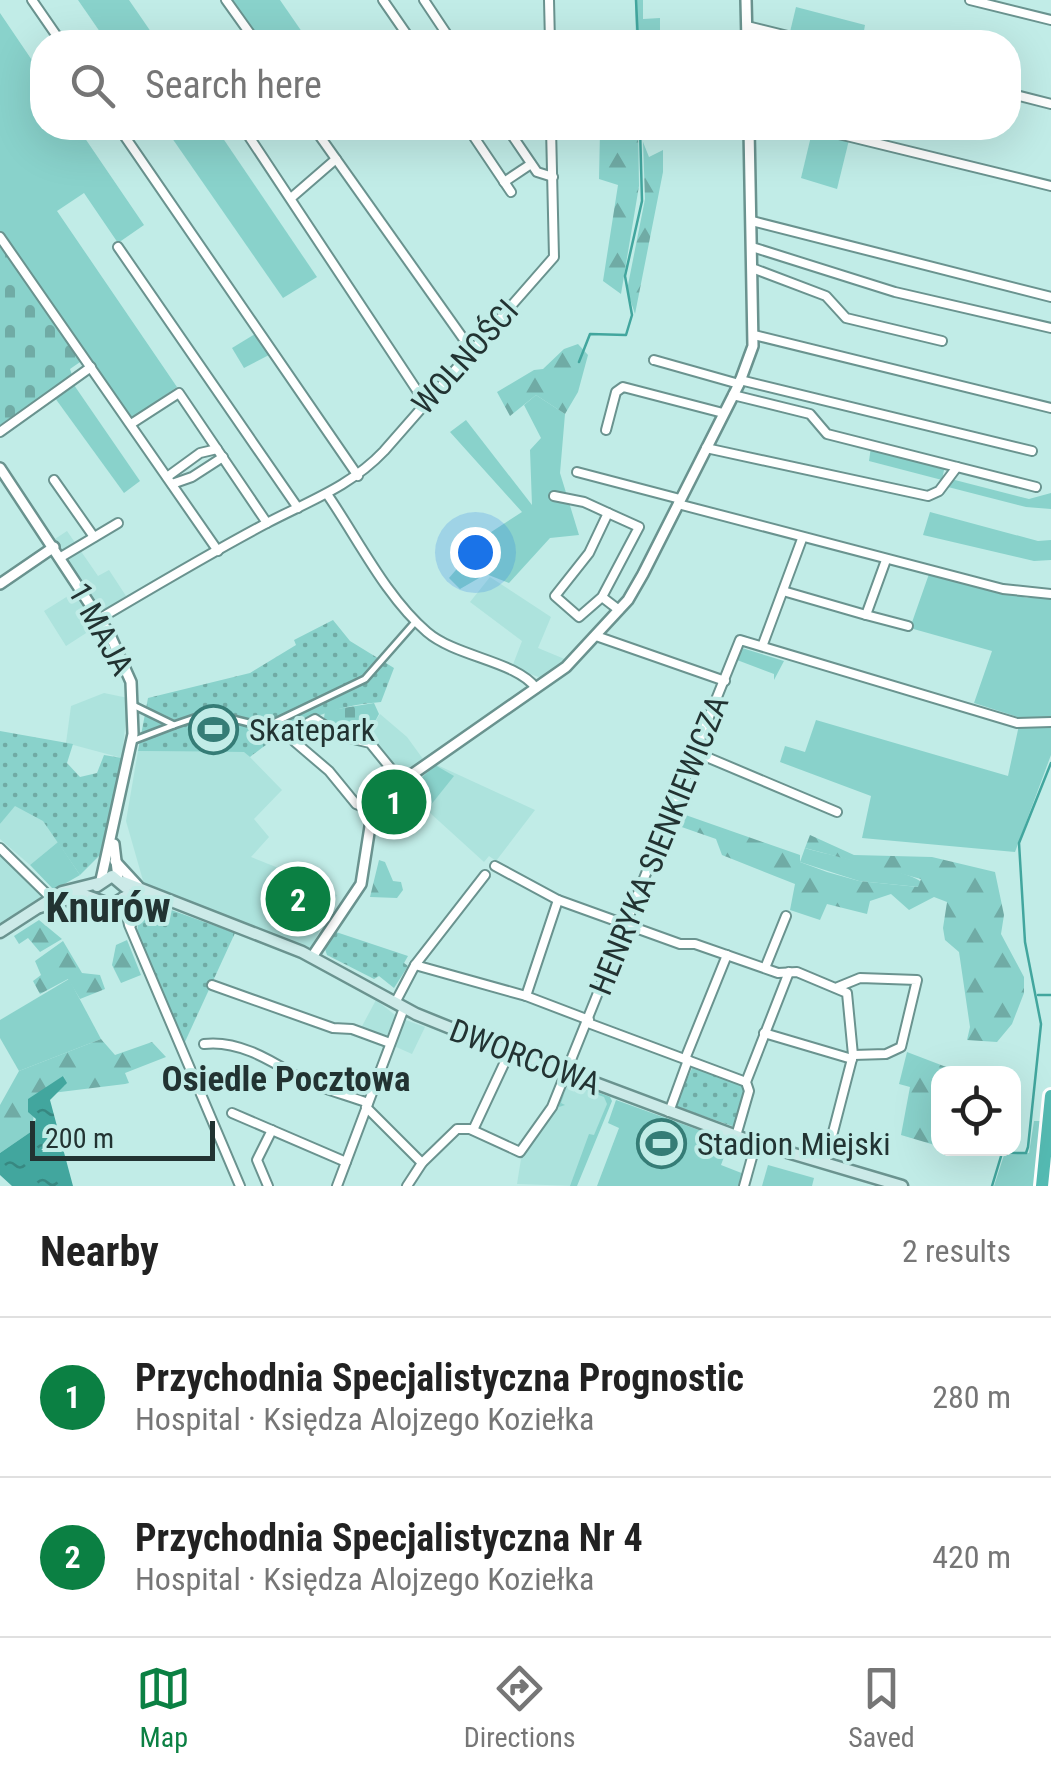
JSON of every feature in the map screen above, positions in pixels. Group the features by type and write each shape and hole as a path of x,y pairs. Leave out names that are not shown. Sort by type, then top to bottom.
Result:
{"highway":[{"path":"1042,1186 1051,1096"}],"main road":[{"name":"DWORCOWA","path":"120,880 312,957 400,1005 566,1073 756,1143 902,1186"},
{"path":"0,932 51,898 99,881 120,880 123,897 104,902 74,896 40,907"},
{"path":"99,881 104,902"},
{"name":"DWORCOWA","path":"123,897 136,893 161,898"}],"street":[{"path":"32,0 53,30"},
{"path":"226,0 247,30"},
{"path":"383,0 404,30"},
{"path":"424,0 444,30"},
{"path":"548,0 549,30"},
{"path":"746,0 747,30"},
{"path":"970,0 1051,20"},
{"path":"747,26 763,30"},
{"path":"1021,96 1051,104"},
{"path":"127,140 358,476"},
{"path":"251,140 424,401"},
{"path":"323,140 470,348"},
{"path":"476,140 511,192"},
{"path":"516,140 541,176 553,177"},
{"name":"WOLNOŚCI","path":"100,618 358,476 554,256 551,140"},
{"path":"312,957 361,884 370,810 379,796 566,667 619,610 679,502 739,382 754,335 749,140"},
{"path":"863,140 1051,186"},
{"path":"291,198 336,159"},
{"path":"504,182 531,164"},
{"path":"752,222 1051,297"},
{"path":"0,238 218,551"},
{"path":"118,247 298,508"},
{"path":"752,247 895,292 1051,328"},
{"path":"752,268 826,296 846,318 942,341"},
{"path":"754,335 1051,408"},
{"path":"654,360 1032,451"},
{"path":"0,432 91,367"},
{"path":"606,430 616,392 623,387 724,414"},
{"path":"130,424 179,393 267,523"},
{"path":"733,395 810,414 827,434 1036,487"},
{"path":"706,448 928,496 939,491 958,467"},
{"path":"169,480 200,453 220,453"},
{"path":"169,480 192,478 220,453"},
{"name":"1 MAJA","path":"0,468 100,618 127,668 135,706 132,740 99,881"},
{"path":"577,472 802,539 1018,592 1051,594"},
{"name":"1 MAJA","path":"54,480 94,538"},
{"path":"328,494 416,621 440,642 525,677 536,688"},
{"path":"554,496 584,502 639,527 602,597 579,617 556,598 588,553 608,513"},
{"name":"1 MAJA","path":"61,557 118,523"},
{"path":"802,539 764,644 1017,722 1051,722"},
{"path":"0,584 54,547"},
{"path":"866,614 886,560"},
{"path":"783,591 908,626"},
{"path":"602,597 619,610"},
{"path":"132,740 208,713 265,727 365,678 416,621"},
{"path":"596,636 725,681"},
{"name":"HENRYKA SIENKIEWICZA","path":"473,1130 512,1150 523,1150 552,1107 740,640 764,644"},
{"path":"135,706 174,724"},
{"path":"370,810 356,804 329,771 295,742 295,730 315,719 341,736 370,743 401,780"},
{"path":"697,753 837,812"},
{"name":"1 MAJA","path":"115,821 113,859 120,880"},
{"path":"0,848 51,898"},
{"path":"113,859 141,889"},
{"path":"495,866 558,900 765,968 838,987 850,1000 852,1057 825,1164"},
{"path":"336,1186 415,965 486,875"},
{"path":"123,897 130,927 240,1186"},
{"path":"130,927 140,902 161,898"},
{"path":"526,996 558,900"},
{"path":"104,902 130,927"},
{"path":"765,968 786,916"},
{"path":"669,1112 727,955"},
{"path":"415,965 526,996 746,1082"},
{"path":"736,1136 749,1091 746,1082 789,972"},
{"path":"764,1033 852,1057 886,1054 901,1048 918,980 860,978 838,987"},
{"path":"212,985 333,1028 350,1029 390,1043"},
{"path":"204,1044 225,1043 277,1062 293,1074 367,1105 422,1163"},
{"path":"407,1186 422,1163 455,1130 473,1130 510,1051"},
{"path":"232,1113 346,1162"},
{"path":"268,1186 257,1160 272,1130"},
{"path":"744,1186 756,1143"}],"shaded area":[{"path":"67,531 98,576 109,570 126,596 92,617 97,626 66,646 44,611 84,586 55,539"},
{"path":"490,577 551,617 538,648 567,660 541,678 512,667 522,641 470,602"},
{"path":"104,693 128,698 122,758 66,743 71,706"},
{"path":"380,714 407,737 423,759 401,775 366,736"},
{"path":"138,751 245,752 282,790 254,819 269,837 251,857 291,873 290,878 337,895 311,948 144,884 126,821"},
{"path":"435,764 535,810 496,861 489,856 484,862 407,792 405,786"},
{"path":"15,805 43,820 58,842 30,865 0,839 0,824"},
{"path":"0,852 44,895 0,923"},
{"path":"376,1000 395,1015 386,1039 360,1030"},
{"path":"403,1019 425,1027 412,1054 394,1046"},
{"path":"569,1083 610,1097 575,1186 517,1184 521,1159"}],"green space":[{"path":"78,0 129,0 150,30 99,30"},
{"path":"232,0 280,0 301,30 253,30"},
{"path":"635,0 643,0 643,19 660,18 660,30 636,30"},
{"path":"796,7 865,25 864,30 790,30"},
{"path":"0,13 30,57 30,140 86,140 144,225 118,243 84,193 57,211 177,387 131,419 0,231"},
{"path":"173,140 224,140 317,277 283,298"},
{"path":"600,140 638,140 639,186 621,294 603,281 618,185 599,179"},
{"path":"810,140 849,140 837,189 801,178"},
{"path":"643,142 649,157 663,150 663,172 635,314 627,290 645,199"},
{"path":"0,242 83,360 70,369 72,375 0,425"},
{"path":"255,334 269,355 244,368 232,348"},
{"path":"578,344 588,355 578,392 565,414 536,395 510,416 497,392 534,370 543,369 564,349"},
{"path":"74,385 140,481 124,493 55,398"},
{"path":"536,395 565,414 560,473 579,535 550,538 509,583 486,574 460,589 449,578 485,536 522,512 450,432 466,420 532,505 530,450 541,438 524,405"},
{"path":"871,447 945,465 942,480 869,461"},
{"path":"951,479 1029,499 1051,493 1051,509 1026,507 948,487"},
{"path":"930,512 1038,541 1051,540 1051,560 1034,561 923,535"},
{"path":"929,574 1027,598 1051,597 1051,717 1027,720 974,703 992,651 910,628"},
{"path":"333,620 350,641 394,668 381,702 327,712 281,735 250,757 244,752 138,751 148,698 250,673 296,645 294,640"},
{"path":"742,648 784,661 774,680 774,674 737,660"},
{"path":"374,703 379,714 372,727 359,737 343,734 324,718 325,711"},
{"path":"816,720 1008,776 1019,725 1051,724 1051,755 1015,852 862,838 871,796 780,762 785,746 805,752"},
{"path":"0,731 73,744 67,763 80,777 97,773 104,755 122,758 102,853 80,875 43,821 15,806 0,824"},
{"path":"435,765 454,776 426,811 407,792"},
{"path":"677,812 800,855 800,862 859,881 918,887 921,879 805,848 810,835 854,855 932,857 995,872 1004,915 1001,934 1024,977 1024,993 1012,1024 997,1042 967,1040 970,1027 959,952 945,940 943,928 947,902 934,897 909,910 891,894 870,901 867,914 827,904 820,920 790,910 795,884 722,855 716,839 673,824"},
{"path":"58,842 80,875 54,890 30,865"},
{"path":"805,848 921,882 919,887 859,881 800,862"},
{"path":"379,860 385,862 393,881 401,882 403,890 397,898 370,897"},
{"path":"149,902 235,933 184,1044 137,932 140,909"},
{"path":"39,920 62,939 40,952 28,938 19,944 14,936"},
{"path":"336,932 408,956 404,963 408,966 394,988 379,976 374,979 327,955 325,949"},
{"path":"127,940 141,975 121,983 112,965 116,945"},
{"path":"63,941 82,973 100,975 105,989 80,999 68,979 40,994 33,981 41,975 35,961"},
{"path":"69,979 101,1039 19,1071 0,1038 0,1020"},
{"path":"101,1039 115,1055 152,1042 166,1057 125,1073 129,1083 52,1093 65,1085 64,1076 34,1113 32,1131 0,1153 0,1105 19,1071"},
{"path":"907,1052 944,1066 931,1066 931,1144 901,1135 910,1087 899,1084"},
{"path":"693,1066 743,1084 746,1092 735,1127 675,1106"},
{"path":"570,1082 610,1097 612,1101 577,1186 570,1186 589,1134 594,1135 607,1104 604,1097 575,1086 567,1089"},
{"name":"Stadion Miejski","path":"616,1100 732,1142 736,1158 725,1154 721,1165 744,1174 741,1186 597,1186 619,1128 608,1123"},
{"path":"1034,1121 1042,1121 1036,1186 994,1186 1004,1156 1029,1153"},
{"path":"768,1165 814,1178 812,1186 762,1186"}],"water":[{"path":"63,1076 67,1083 50,1100 73,1186 12,1186 0,1175 0,1153 32,1131 36,1119 28,1112 28,1099"}],"waterway":[{"path":"636,0 637,30"},
{"path":"579,362 590,334 626,335 632,315 625,276 642,201 640,140"},
{"path":"992,1186 1002,1153 1026,1153 1028,1147 1041,1024 1025,942 1019,843 1051,763"},
{"path":"1038,995 1051,995"}],"place":[{"name":"Skatepark","path":"214,730"},
{"name":"Przychodnia Specjalistyczna Prognostic","path":"394,802"},
{"name":"Przychodnia Specjalistyczna Nr 4","path":"298,899"},
{"name":"Stadion Miejski","path":"662,1144"}],"district":[{"name":"Knurów","path":"108,907"},
{"name":"Osiedle Pocztowa","path":"286,1079"}]}
